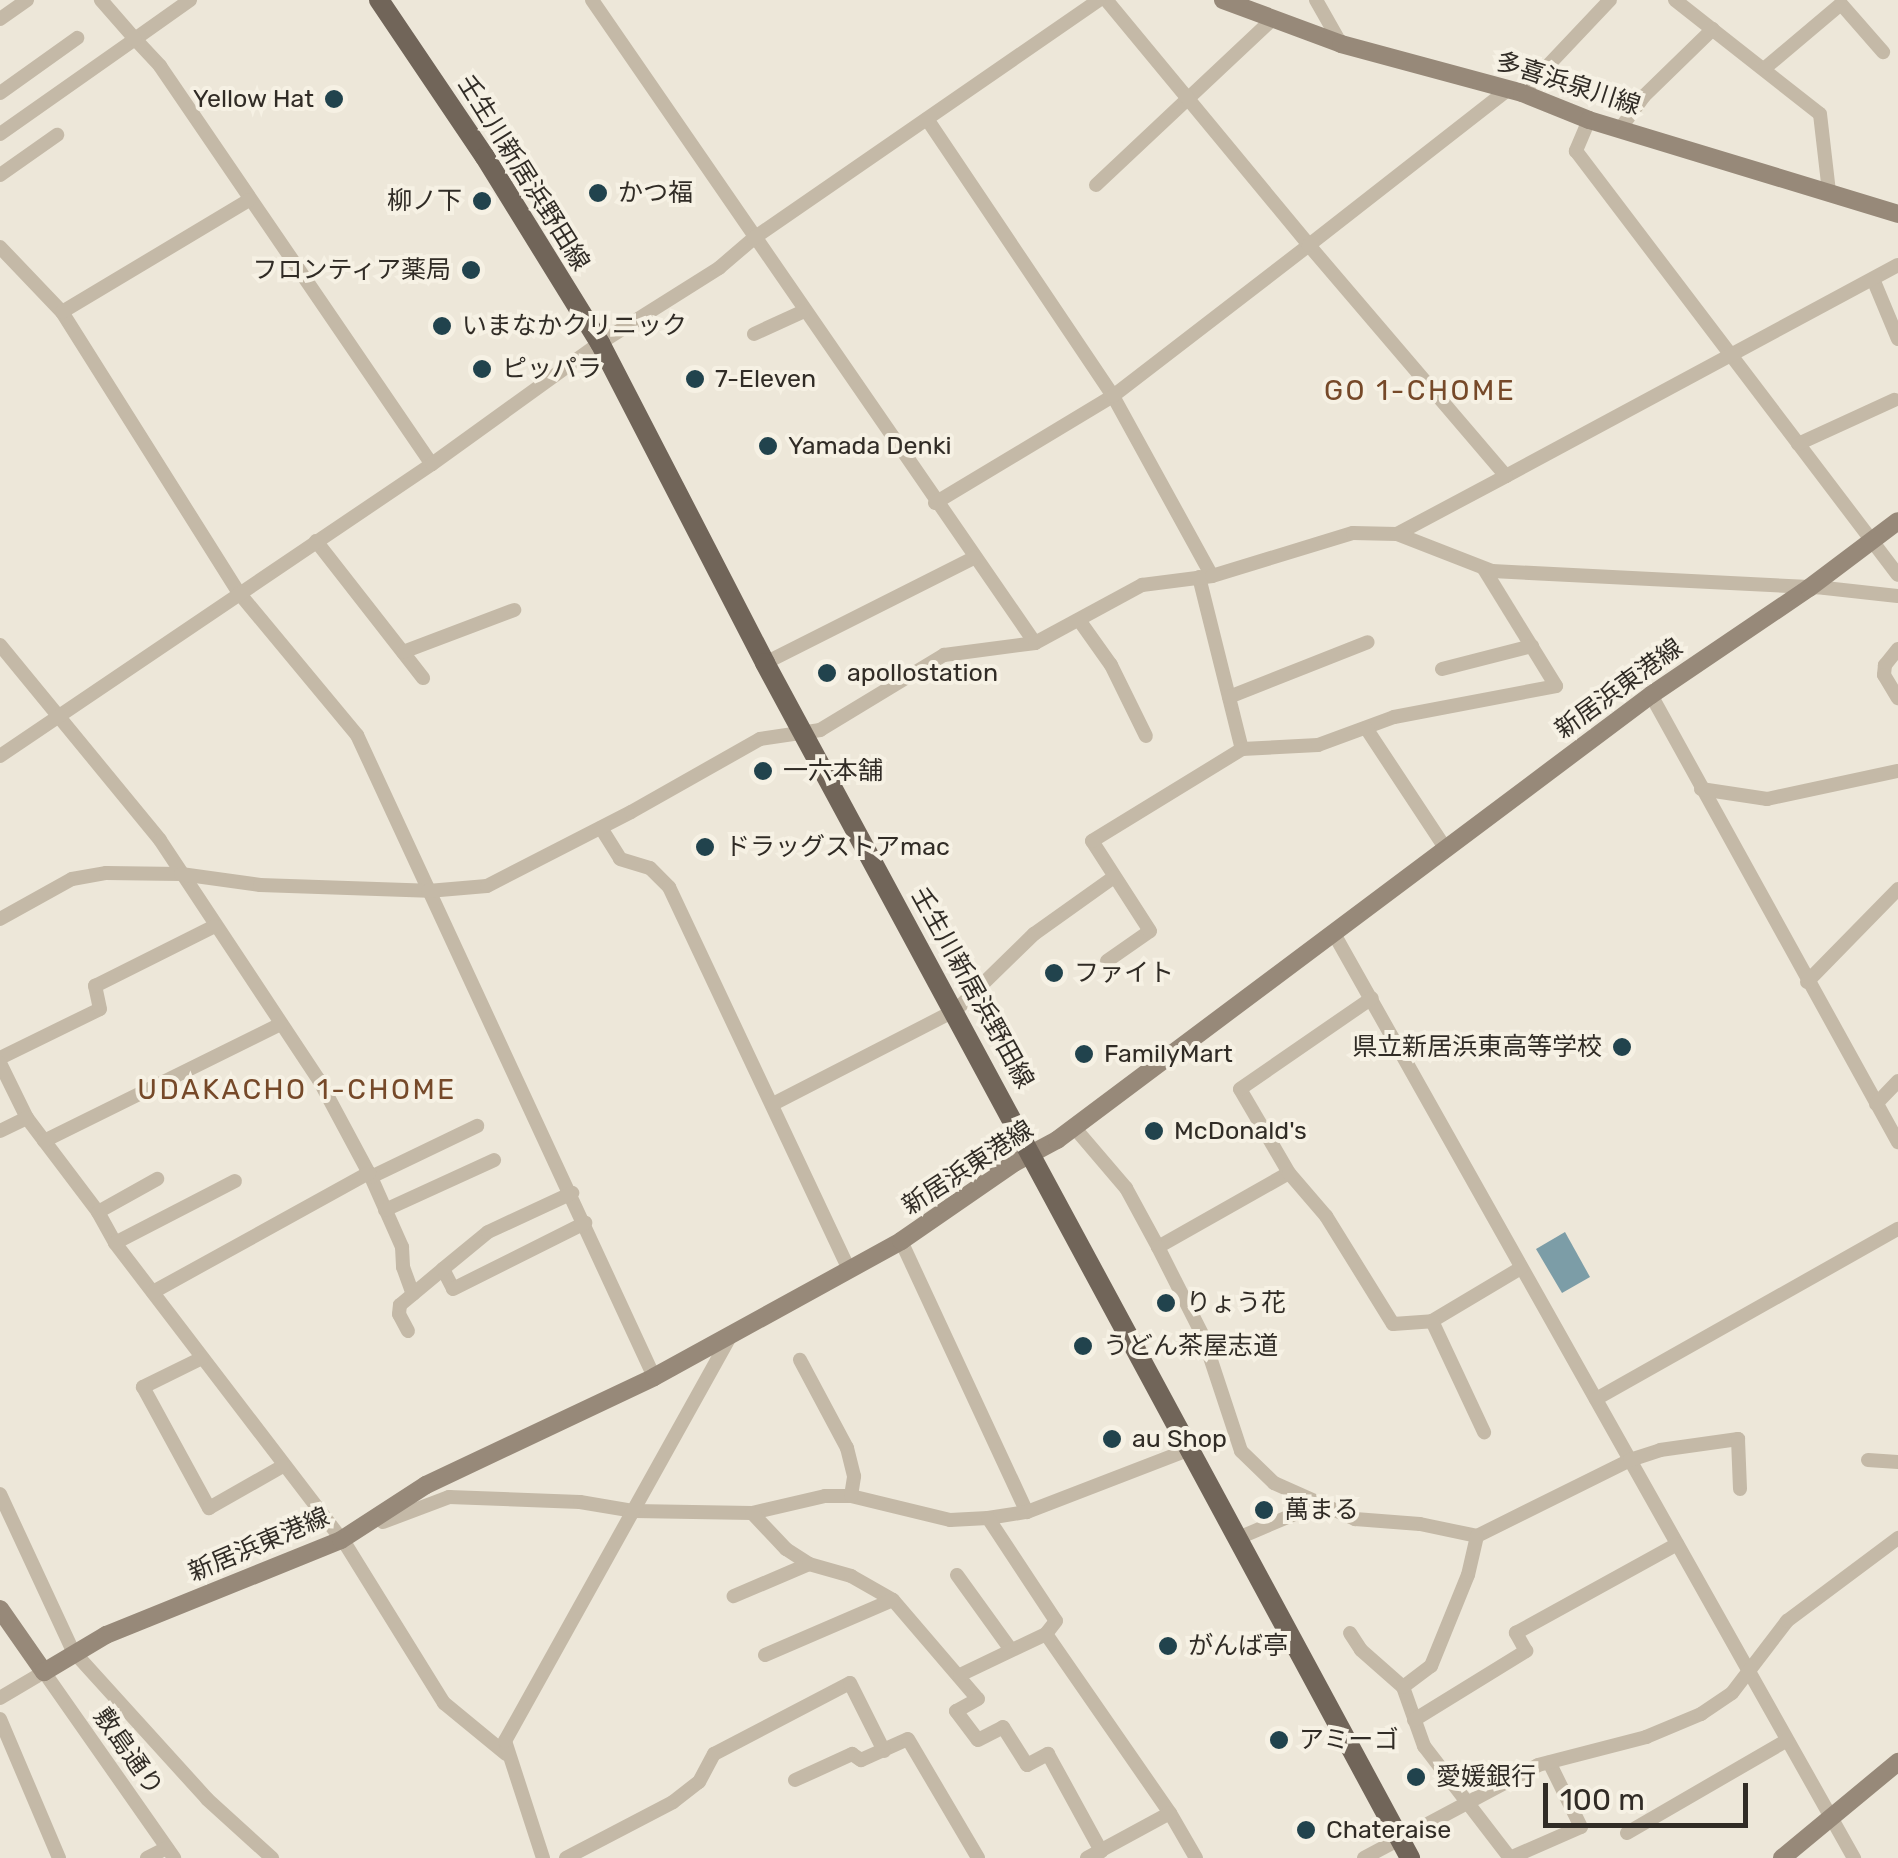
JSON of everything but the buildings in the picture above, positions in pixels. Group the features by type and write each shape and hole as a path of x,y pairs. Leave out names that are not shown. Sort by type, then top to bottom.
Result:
{"main road":[{"name":"壬生川新居浜野田線","path":"379,0 485,157 600,343 766,663 1034,1153 1188,1450 1410,1858"},
{"name":"多喜浜泉川線","path":"1222,0 1341,44 1515,91 1589,120 1898,214"},
{"name":"新居浜東港線","path":"44,1672 73,1651 343,1542 426,1484 654,1377 901,1241 1073,1126 1651,695 1898,521"},
{"path":"0,1609 44,1672"},
{"path":"1782,1858 1898,1762"}],"street":[{"path":"0,19 27,0"},
{"path":"101,0 160,66 432,464"},
{"path":"0,134 190,0"},
{"path":"592,0 1035,644"},
{"path":"2,751 60,718 432,464 600,343 719,268 754,238 1099,0"},
{"path":"1106,0 1506,476"},
{"path":"1316,0 1341,44"},
{"path":"935,502 1113,396 1515,91 1610,0"},
{"path":"1674,0 1820,114 1829,192"},
{"path":"1765,68 1841,4 1883,52"},
{"path":"1096,185 1274,18"},
{"path":"1620,129 1644,96 1713,29"},
{"path":"0,93 77,38"},
{"path":"927,119 1113,396 1205,576 1242,749"},
{"path":"1589,120 1576,151 1898,575"},
{"path":"0,174 57,135"},
{"path":"62,312 249,200"},
{"path":"0,247 62,312 239,593 356,735 572,1193 654,1377"},
{"path":"1397,534 1898,264"},
{"path":"1872,279 1898,339"},
{"path":"754,334 804,312"},
{"path":"1798,444 1894,400"},
{"path":"0,919 72,879 106,873 181,874 260,885 428,890 488,886 760,739 805,734 944,655 1035,644 1142,585 1205,576 1353,533 1397,534 1484,569 1898,596"},
{"path":"316,541 423,678"},
{"path":"766,663 974,558"},
{"path":"1107,961 1150,930 1092,841 1242,749 1318,745 1394,717 1556,686 1484,569"},
{"path":"403,652 514,610"},
{"path":"1079,620 1111,664 1146,736"},
{"path":"1229,697 1368,642"},
{"path":"0,645 160,840 319,1080 370,1175 402,1246 403,1268 413,1294"},
{"path":"1442,669 1532,646"},
{"path":"1898,649 1885,666 1884,675 1898,698"},
{"path":"1651,695 1898,1142"},
{"path":"1366,728 1445,848"},
{"path":"1701,789 1767,798 1898,771"},
{"path":"601,828 620,858 650,868 669,886 850,1270"},
{"path":"772,1104 956,1010 1034,934 1114,877"},
{"path":"1807,982 1898,888"},
{"path":"215,926 94,986 100,1009 0,1060 26,1118 98,1212 115,1243 343,1542 444,1702 506,1754"},
{"path":"1332,932 1854,1858"},
{"path":"1372,998 1240,1089 1289,1173 1326,1216 1393,1324 1432,1321 1521,1268"},
{"path":"44,1141 281,1024"},
{"path":"1876,1104 1898,1081"},
{"path":"0,1131 26,1118"},
{"path":"154,1292 370,1175 478,1126"},
{"path":"1073,1126 1126,1188 1203,1336 1241,1451 1274,1483 1355,1519 1420,1524 1478,1536 1630,1460 1660,1450 1738,1439 1740,1489"},
{"path":"386,1210 494,1160"},
{"path":"1158,1247 1289,1173"},
{"path":"98,1212 157,1179"},
{"path":"115,1243 235,1181"},
{"path":"408,1330 399,1314 400,1305 413,1294 488,1232 572,1193"},
{"path":"443,1269 453,1289 585,1223"},
{"path":"1596,1398 1898,1230"},
{"path":"901,1241 1027,1512"},
{"path":"1432,1321 1484,1432"},
{"path":"543,1858 505,1742 730,1337"},
{"path":"202,1358 143,1387 210,1508 283,1466"},
{"path":"800,1360 846,1448 854,1476 851,1496"},
{"path":"343,1542 397,1513 449,1497 580,1502 634,1511 752,1512 825,1496 851,1496 950,1520 988,1518 1027,1512 1188,1450"},
{"path":"1868,1460 1898,1462"},
{"path":"0,1494 73,1651 207,1799 272,1858"},
{"path":"1236,1539 1318,1504"},
{"path":"752,1512 786,1549 809,1564 851,1576 893,1600 978,1698 956,1711 978,1740 1003,1727 1026,1765 1048,1754 1094,1855 1170,1813"},
{"path":"960,1675 1046,1634 1056,1620 988,1518"},
{"path":"1403,1687 1430,1666 1468,1575 1478,1536"},
{"path":"1364,1858 1464,1801 1549,1762 1646,1737 1701,1714 1732,1693 1787,1621 1898,1538"},
{"path":"1414,1720 1526,1651 1516,1634 1677,1544"},
{"path":"734,1596 809,1564"},
{"path":"957,1576 1011,1650"},
{"path":"764,1654 893,1600"},
{"path":"1046,1634 1170,1813 1196,1858"},
{"path":"1350,1634 1361,1650 1403,1687 1424,1746 1510,1858 1582,1827 1549,1762"},
{"path":"0,1698 44,1672"},
{"name":"敷島通り","path":"44,1672 171,1853"},
{"path":"566,1858 674,1802 699,1782 714,1754 850,1683 884,1751"},
{"path":"0,1719 59,1858"},
{"path":"795,1780 852,1754 861,1760 908,1739 978,1858"},
{"path":"1627,1834 1786,1742"},
{"path":"147,1858 171,1853"}],"water":[{"path":"1565,1232 1590,1277 1562,1293 1536,1249"}],"place":[{"name":"Yellow Hat","path":"334,99"},
{"name":"かつ福","path":"598,193"},
{"name":"柳ノ下","path":"482,201"},
{"name":"フロンティア薬局","path":"471,270"},
{"name":"いまなかクリニック","path":"442,326"},
{"name":"ピッパラ","path":"482,369"},
{"name":"7-Eleven","path":"695,379"},
{"name":"Yamada Denki","path":"768,446"},
{"name":"apollostation","path":"827,673"},
{"name":"一六本舗","path":"763,771"},
{"name":"ドラッグストアmac","path":"705,847"},
{"name":"ファイト","path":"1054,973"},
{"name":"県立新居浜東高等学校","path":"1622,1047"},
{"name":"FamilyMart","path":"1084,1054"},
{"name":"McDonald's","path":"1154,1131"},
{"name":"りょう花","path":"1166,1303"},
{"name":"うどん茶屋志道","path":"1083,1346"},
{"name":"au Shop","path":"1112,1439"},
{"name":"萬まる","path":"1264,1510"},
{"name":"がんば亭","path":"1168,1646"},
{"name":"アミーゴ","path":"1279,1740"},
{"name":"愛媛銀行","path":"1416,1777"},
{"name":"Chateraise","path":"1306,1830"}],"district":[{"name":"GO 1-CHOME","path":"1420,391"},
{"name":"UDAKACHO 1-CHOME","path":"297,1090"}]}
